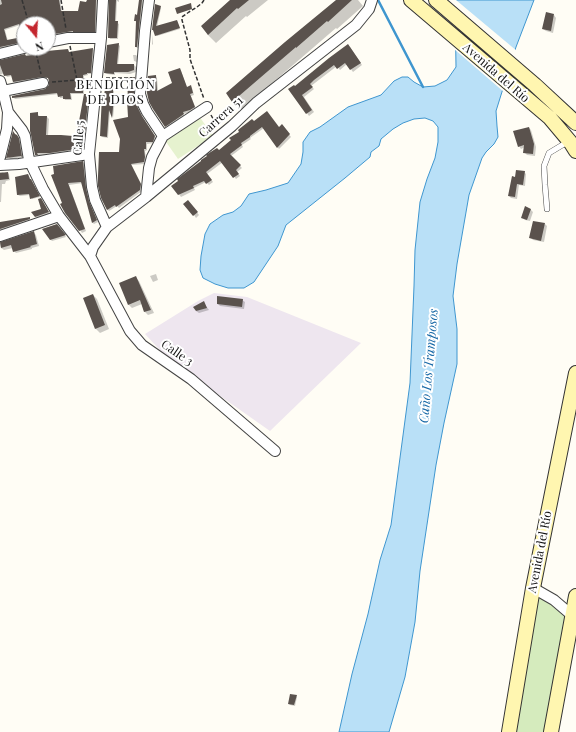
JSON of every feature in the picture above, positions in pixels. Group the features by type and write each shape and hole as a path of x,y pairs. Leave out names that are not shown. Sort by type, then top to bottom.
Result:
{"main road":[{"name":"Avenida del Río","path":"411,0 550,118 574,145"},
{"name":"Avenida del Río","path":"439,3 576,122"},
{"name":"Avenida del Río","path":"509,732 533,588 576,373"},
{"path":"551,732 574,617 576,596"}],"street":[{"name":"Calle 5","path":"103,0 101,38 89,154 92,187 95,200 107,227"},
{"path":"149,0 140,94 147,112 163,136"},
{"name":"Carrera 51","path":"90,256 93,247 107,227 232,126 256,103 356,24 369,9 372,0"},
{"path":"56,40 68,38 101,38"},
{"path":"0,54 16,50"},
{"path":"0,157 7,130 8,112 2,86 43,83"},
{"path":"146,197 148,168 163,136 206,108"},
{"name":"Calle 3","path":"8,112 25,136 30,162 43,189 59,216 90,256 130,331 142,345 192,379 275,451"},
{"path":"0,165 20,164 89,154"},
{"path":"0,236 59,216"},
{"path":"533,588 554,600 574,617"}],"lane":[{"path":"547,209 544,166 549,153 564,144 574,145"}],"path":[{"path":"22,0 27,16"},
{"path":"61,0 76,80"},
{"path":"204,0 197,7 182,17 182,20 190,50 190,59 206,108 221,135"},
{"path":"38,56 43,83"}],"shaded area":[{"path":"214,293 247,297 361,343 270,431 169,360 145,334 198,301"}],"green space":[{"path":"199,116 213,136 178,159 164,139"},
{"path":"542,598 567,611 547,732 513,732 537,602"}],"water":[{"name":"Caño Los Tramposos","path":"455,0 534,0 516,47 496,111 498,137 482,158 469,195 453,296 457,329 457,364 436,465 420,571 415,622 405,677 389,732 339,732 380,560 391,525 410,383 415,250 420,202 435,158 438,142 438,127 433,121 425,118 414,119 393,129 381,139 379,146 371,152 370,157 286,225 278,246 254,282 244,288 228,288 203,278 200,270 201,256 205,234 210,224 223,215 233,212 241,206 249,194 288,183 301,164 303,142 310,132 320,127 348,107 381,95 394,81 402,77 408,77 423,87 435,86 447,80 456,67"}],"pier":[{"path":"453,0 456,0 517,51 504,92 454,49"}],"building":[{"path":"1,0 59,0 61,11 78,11 80,1 86,2 87,0 96,0 95,32 73,31 56,34 56,16 16,16 16,25 4,29 7,40 16,38 16,44 0,47 0,5 2,4"},
{"path":"109,0 116,0 115,21 118,21 117,38 108,38"},
{"path":"139,0 142,0 137,47 135,47 136,21 134,21 135,14 137,15"},
{"path":"230,0 249,0 238,9 237,8 208,35 201,26"},
{"path":"336,0 352,0 328,22 327,21 232,102 226,93"},
{"path":"191,3 192,9 177,14 175,8"},
{"path":"155,4 161,6 156,26 177,20 180,28 155,36 152,30"},
{"path":"546,12 554,14 551,31 542,29"},
{"path":"119,43 117,64 134,64 134,70 128,72 114,72 114,74 104,73 107,45"},
{"path":"348,44 361,63 350,70 345,63 337,69 334,65 314,80 310,84 313,87 302,95 312,110 306,114 288,89 294,85 295,86"},
{"path":"93,48 91,73 83,75 83,93 70,93 71,99 63,99 63,96 58,97 57,93 12,98 12,96 45,89 49,85 49,81 48,78 42,77 13,82 11,75 4,76 0,65 0,60 17,56 56,56 56,50 68,49 69,52"},
{"path":"180,68 187,87 191,85 193,93 190,94 195,107 183,112 184,114 165,127 149,102 147,93 148,76 156,75 157,91 172,83 168,72"},
{"path":"135,77 134,94 137,106 155,136 153,142 146,142 146,149 144,149 144,162 131,164 141,184 140,190 116,207 115,205 107,210 101,198 98,186 99,152 119,152 120,139 113,120 128,117 127,78"},
{"path":"105,88 113,89 114,97 112,118 109,110 107,137 100,136 102,96 104,97"},
{"path":"84,94 89,94 83,148 50,153 37,153 38,155 35,155 30,131 30,113 38,112 38,116 47,116 46,135 73,136 73,143 75,143"},
{"path":"267,111 279,127 282,124 290,134 277,148 262,127 241,143 242,145 230,154 241,165 236,170 239,174 233,178 220,161 206,172 212,180 206,184 204,181 193,186 194,188 178,195 171,186 178,181 177,179 201,161 207,156 206,155 217,148 219,150 231,140 229,138 239,132 238,130 252,119 254,121"},
{"path":"529,127 534,144 533,154 523,153 524,145 518,147 513,131"},
{"path":"13,131 19,138 22,157 6,158"},
{"path":"83,161 89,201 97,220 92,223 81,182 68,183 85,229 79,231 60,204 62,203 51,175 54,174 53,166"},
{"path":"516,170 525,171 523,185 517,184 515,197 508,196 512,176 515,177"},
{"path":"8,172 9,179 0,180 0,173"},
{"path":"28,174 40,196 30,199 29,194 17,195 15,177"},
{"path":"41,198 49,212 35,217 31,212 41,209 38,199"},
{"path":"188,200 198,212 193,216 183,204"},
{"path":"525,206 531,209 527,220 521,218"},
{"path":"30,217 30,219 0,229 0,222"},
{"path":"533,221 545,223 541,241 529,238"},
{"path":"57,224 66,235 50,240 42,229"},
{"path":"34,231 37,244 13,252 11,245 1,248 0,242"},
{"path":"136,276 151,310 144,312 140,300 128,305 119,283"},
{"path":"93,294 105,325 95,329 83,298"},
{"path":"217,296 243,299 242,307 217,304"},
{"path":"204,301 207,308 196,311 193,307"},
{"path":"290,694 297,695 294,705 288,704"}],"waterway":[{"path":"378,0 423,87"}],"district":[{"name":"BENDICIÓN DE DIOS","path":"116,92"}]}
